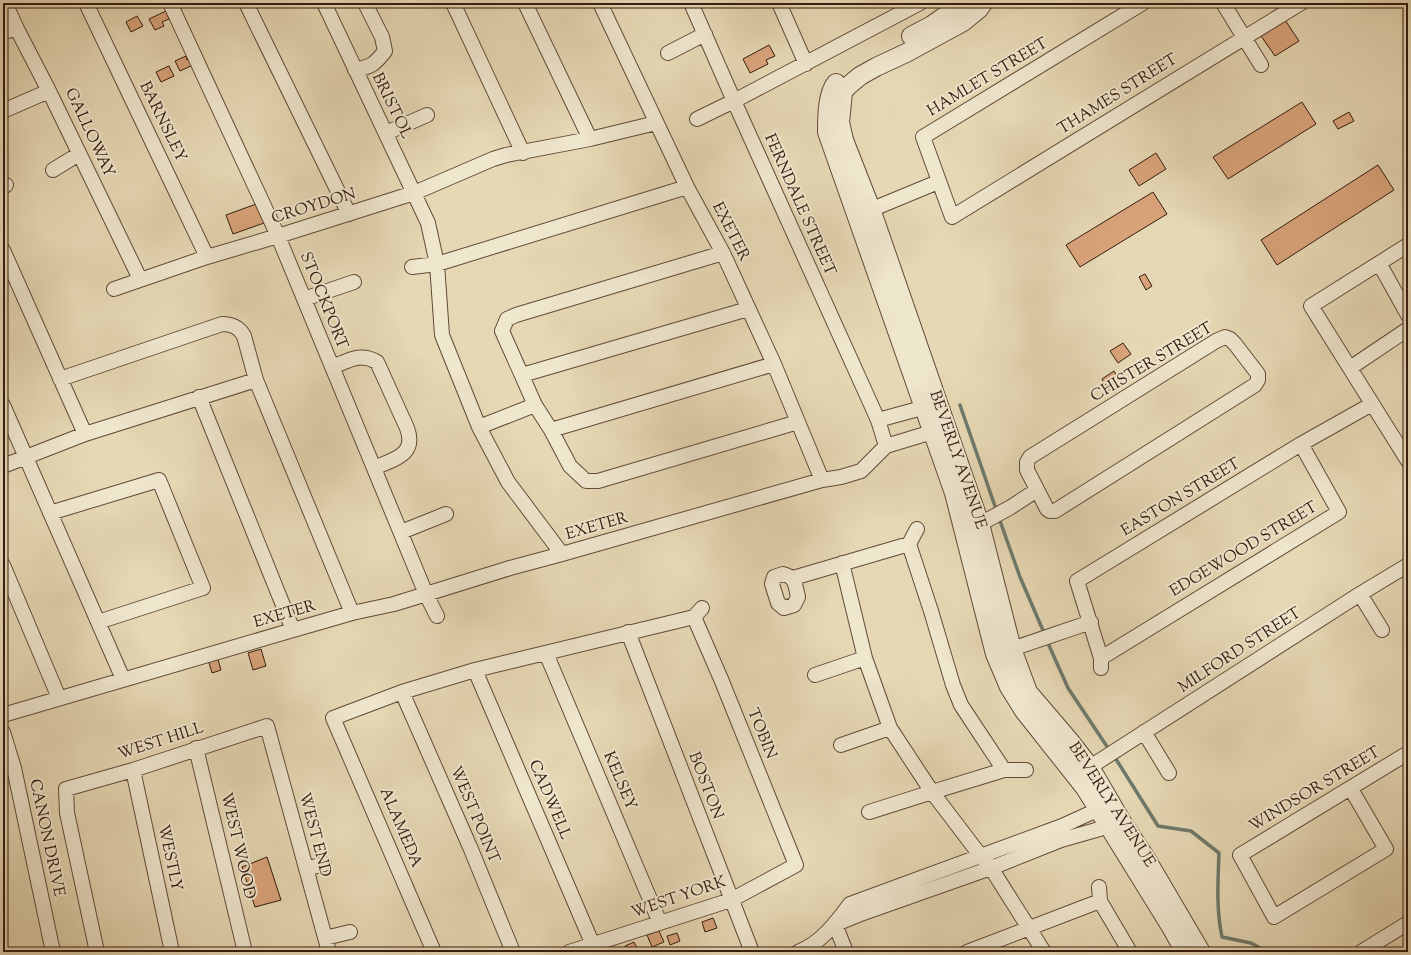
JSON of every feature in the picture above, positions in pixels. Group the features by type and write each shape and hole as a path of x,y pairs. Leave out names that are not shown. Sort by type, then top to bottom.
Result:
{"street":[{"name":"GALLOWAY","path":"5,3 50,91 140,279"},
{"name":"BARNSLEY","path":"86,3 207,257"},
{"name":"STOCKPORT","path":"170,3 278,236 426,594 437,616"},
{"path":"246,3 349,214"},
{"name":"BRISTOL","path":"324,3 428,223 437,264 442,335 479,427 508,482 562,554"},
{"path":"355,70 368,67 378,61 385,51 382,37 365,3"},
{"path":"453,3 522,153"},
{"path":"525,3 590,139"},
{"name":"EXETER","path":"3,715 352,613 394,604 510,568 822,480 774,364 723,253 687,187 600,3"},
{"name":"FERNDALE STREET","path":"691,3 878,420 886,446"},
{"path":"779,3 806,64"},
{"path":"698,118 806,64 920,3"},
{"name":"BEVERLY AVENUE","path":"864,213 827,132 826,112 832,87 839,78 851,68 932,25 963,3"},
{"name":"BEVERLY AVENUE","path":"984,3 964,22 860,76 843,92 840,122 864,213 939,430 995,654 1010,688 1024,711 1085,788 1105,806"},
{"name":"HAMLET STREET","path":"952,217 938,182 923,137 1143,3"},
{"path":"1223,3 1261,65"},
{"name":"THAMES STREET","path":"952,217 1301,3"},
{"path":"3,32 17,29"},
{"path":"668,53 705,34"},
{"path":"3,111 50,91"},
{"path":"386,133 427,115"},
{"name":"CROYDON","path":"114,289 207,257 414,193 506,155 590,139 656,123"},
{"path":"53,170 79,154"},
{"path":"864,213 938,182"},
{"path":"412,267 437,264 687,187"},
{"path":"1408,245 1312,306 1408,461"},
{"path":"3,250 85,434"},
{"path":"723,253 516,315 507,319 502,331 535,405 551,430 570,466 586,481 598,481 798,422"},
{"path":"1379,263 1408,315"},
{"path":"304,299 354,282"},
{"path":"522,375 748,309"},
{"path":"60,379 222,324 234,325 244,336 256,380 352,613"},
{"path":"1350,368 1408,329"},
{"name":"CHISTER STREET","path":"1225,337 1230,339 1258,374 1258,380 1252,388 1056,511 1050,511 1047,509 1037,490 1027,470 1027,462 1030,457 1216,341 1225,337"},
{"path":"332,367 360,357 370,358 377,362 407,428 410,436 410,444 405,453 374,468"},
{"path":"551,430 774,364"},
{"path":"3,466 25,456 85,434 256,380"},
{"path":"199,397 293,630"},
{"name":"EASTON STREET","path":"1101,663 1091,622 1075,579 1300,444 1372,404"},
{"path":"3,405 123,679"},
{"path":"479,427 535,405"},
{"path":"878,420 931,406"},
{"path":"822,480 841,477 861,471 886,446 939,430"},
{"name":"BEVERLY AVENUE","path":"939,430 986,521 1012,648 1028,692 1069,740 1097,762 1105,806 1185,952"},
{"name":"EDGEWOOD STREET","path":"1101,663 1339,512 1300,444"},
{"path":"50,513 159,480 203,588 98,622"},
{"path":"986,521 1037,490"},
{"path":"401,532 446,514"},
{"path":"793,578 909,544 917,529"},
{"path":"909,544 953,685 961,705 1004,770"},
{"path":"842,563 865,658 890,728 932,792 991,868 1044,952"},
{"path":"3,565 60,698"},
{"name":"MILFORD STREET","path":"1097,762 1408,565"},
{"path":"1360,594 1382,630"},
{"name":"TOBIN","path":"628,632 698,612 727,676 752,741 779,803 802,867"},
{"path":"995,654 1091,622"},
{"path":"402,692 475,670 628,632"},
{"name":"BOSTON","path":"628,632 752,952"},
{"name":"KELSEY","path":"546,653 660,923"},
{"path":"815,675 865,658"},
{"name":"CADWELL","path":"475,670 593,945"},
{"name":"ALAMEDA","path":"402,692 330,716 434,952"},
{"name":"WEST POINT","path":"402,692 470,847 513,952"},
{"name":"WEST HILL","path":"97,952 67,813 66,789 133,770 196,748 267,726"},
{"name":"WEST END","path":"267,726 329,952"},
{"path":"841,745 890,728"},
{"name":"CANON DRIVE","path":"3,732 14,768 53,952"},
{"path":"1144,732 1169,773"},
{"name":"WEST WOOD","path":"196,748 245,952"},
{"name":"WINDSOR STREET","path":"1351,789 1386,849 1274,917 1240,855 1408,753"},
{"name":"WESTLY","path":"133,770 172,952"},
{"path":"870,812 1004,770 1026,770"},
{"path":"798,952 810,947 835,924 850,904 1062,826 1105,806"},
{"path":"835,924 858,914 991,868 1061,840 1115,824"},
{"name":"BEVERLY AVENUE","path":"1115,824 1147,860 1201,952"},
{"path":"306,869 324,864"},
{"name":"WEST YORK","path":"568,952 731,900 802,867"},
{"path":"1100,887 1100,901 1130,952"},
{"path":"967,952 1100,901"},
{"path":"1361,952 1408,923"},
{"path":"835,924 846,952"},
{"path":"325,938 350,932"}],"building":[{"path":"166,11 169,19 162,22 164,26 155,30 149,19"},
{"path":"137,16 143,26 131,32 126,22"},
{"path":"1285,20 1299,41 1275,56 1261,36"},
{"path":"769,45 775,56 766,60 768,64 750,73 743,59"},
{"path":"186,56 187,60 192,57 195,64 180,71 175,61"},
{"path":"169,66 174,76 161,82 156,72"},
{"path":"1302,102 1316,124 1228,179 1213,157"},
{"path":"1349,112 1354,121 1338,129 1333,121"},
{"path":"1156,153 1166,169 1139,186 1129,170"},
{"path":"1378,165 1394,190 1277,265 1261,240"},
{"path":"1153,192 1167,214 1080,267 1066,245"},
{"path":"259,203 267,222 233,234 226,215"},
{"path":"1145,274 1152,286 1146,290 1139,277"},
{"path":"1123,343 1131,354 1118,363 1110,351"},
{"path":"1114,371 1122,384 1109,392 1102,379"},
{"path":"261,649 266,666 253,670 248,653"},
{"path":"217,656 221,670 212,673 208,659"},
{"path":"8,756 14,773 3,777 3,758"},
{"path":"267,857 281,900 255,907 242,867"},
{"path":"713,918 717,928 705,932 702,922"},
{"path":"659,931 664,942 652,947 647,935"},
{"path":"677,933 680,941 670,945 667,936"},
{"path":"634,942 639,952 628,952 625,946"}],"waterway":[{"path":"960,405 997,512"},
{"path":"999,518 1020,577 1045,635"},
{"path":"1047,641 1068,688 1110,751"},
{"path":"1114,756 1158,826 1191,831 1219,853 1218,906 1222,937 1251,943 1267,952"}]}
